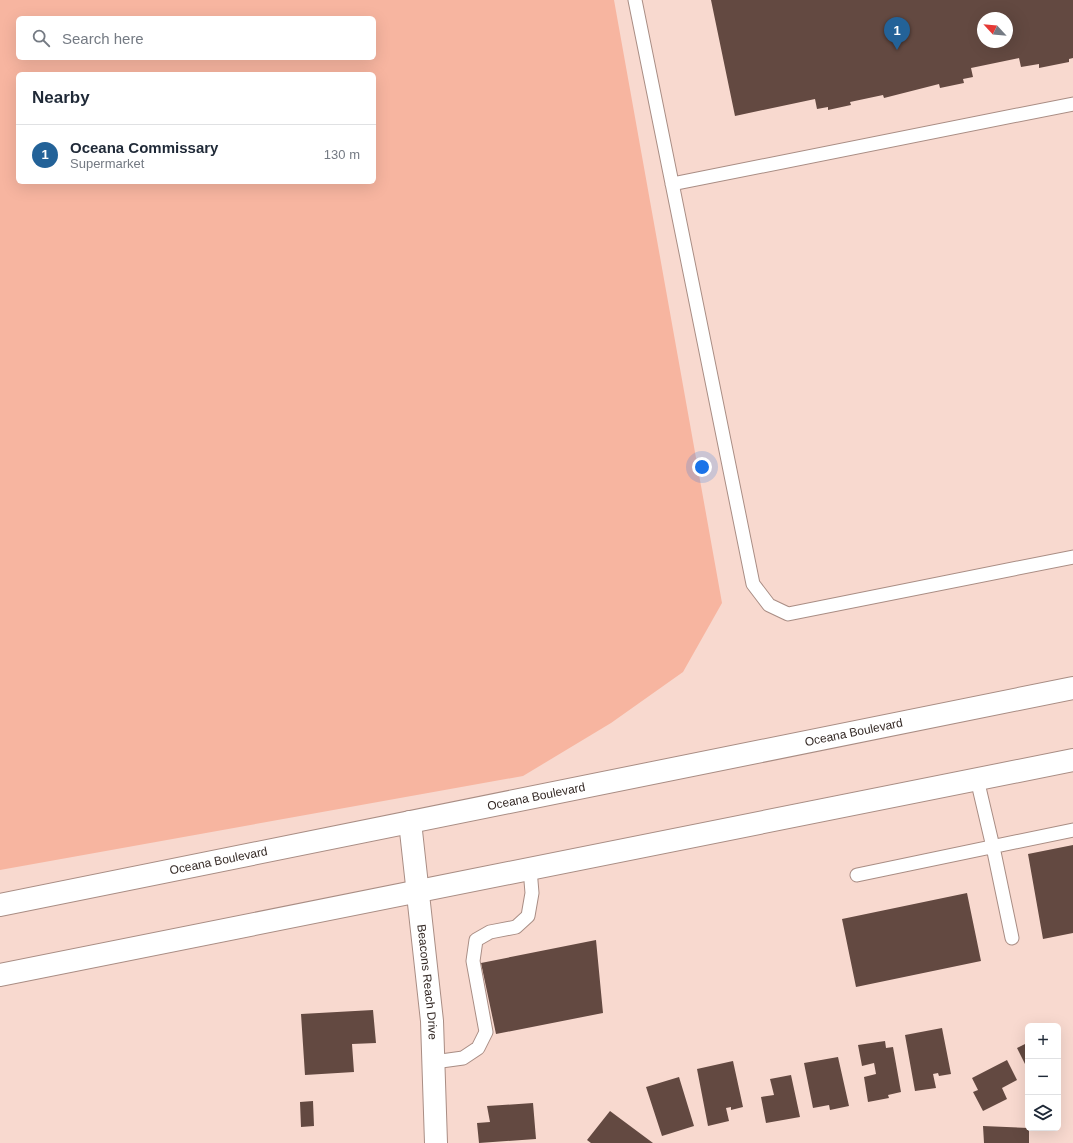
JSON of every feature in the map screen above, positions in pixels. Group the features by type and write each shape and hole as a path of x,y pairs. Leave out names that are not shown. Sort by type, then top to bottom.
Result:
{"main road":[{"name":"Oceana Boulevard","path":"0,905 1073,688"},
{"path":"0,975 1073,760"},
{"name":"Beacons Reach Drive","path":"410,822 432,1021 436,1143"}],"lane":[{"path":"635,0 753,584 769,605 788,614 1073,557"},
{"path":"672,184 1073,104"},
{"path":"977,780 1012,938"},
{"path":"858,875 1073,830"},
{"path":"434,1062 463,1058 478,1048 486,1032 473,961 476,940 490,932 516,927 528,916 532,893 530,869"}],"shaded area":[{"path":"0,0 614,0 722,603 683,672 611,723 523,776 0,870"}],"building":[{"path":"711,0 1073,0 1073,58 1069,59 1069,62 1039,68 1039,64 1021,67 1019,58 971,68 973,77 963,79 964,83 940,88 939,84 884,98 883,95 850,102 851,105 828,110 828,107 817,109 815,99 735,116"},
{"path":"1073,845 1073,933 1043,939 1028,854"},
{"path":"967,893 981,961 856,987 842,919"},
{"path":"596,940 603,1013 496,1034 481,963"},
{"path":"373,1010 376,1043 352,1044 354,1072 305,1075 301,1014"},
{"path":"942,1028 951,1074 939,1076 938,1073 933,1074 936,1088 915,1091 905,1035"},
{"path":"885,1041 886,1048 893,1047 901,1092 888,1095 889,1098 868,1102 864,1077 876,1074 874,1063 862,1066 858,1045"},
{"path":"1025,1044 1025,1064 1017,1048"},
{"path":"838,1057 849,1106 830,1110 829,1105 813,1108 804,1063"},
{"path":"1007,1060 1017,1080 1002,1088 1007,1099 983,1111 973,1092 978,1090 972,1078"},
{"path":"733,1061 743,1107 731,1110 731,1107 726,1108 729,1121 708,1126 697,1069"},
{"path":"791,1075 800,1117 766,1123 761,1097 774,1095 770,1079"},
{"path":"679,1077 694,1126 662,1136 646,1087"},
{"path":"313,1101 314,1126 301,1127 300,1102"},
{"path":"533,1103 536,1139 479,1143 477,1123 490,1122 487,1106"},
{"path":"610,1111 653,1143 591,1143 587,1140"},
{"path":"983,1126 1025,1128 1025,1131 1029,1131 1029,1143 984,1143"}],"place":[{"name":"Oceana Commissary","path":"897,50"}]}
